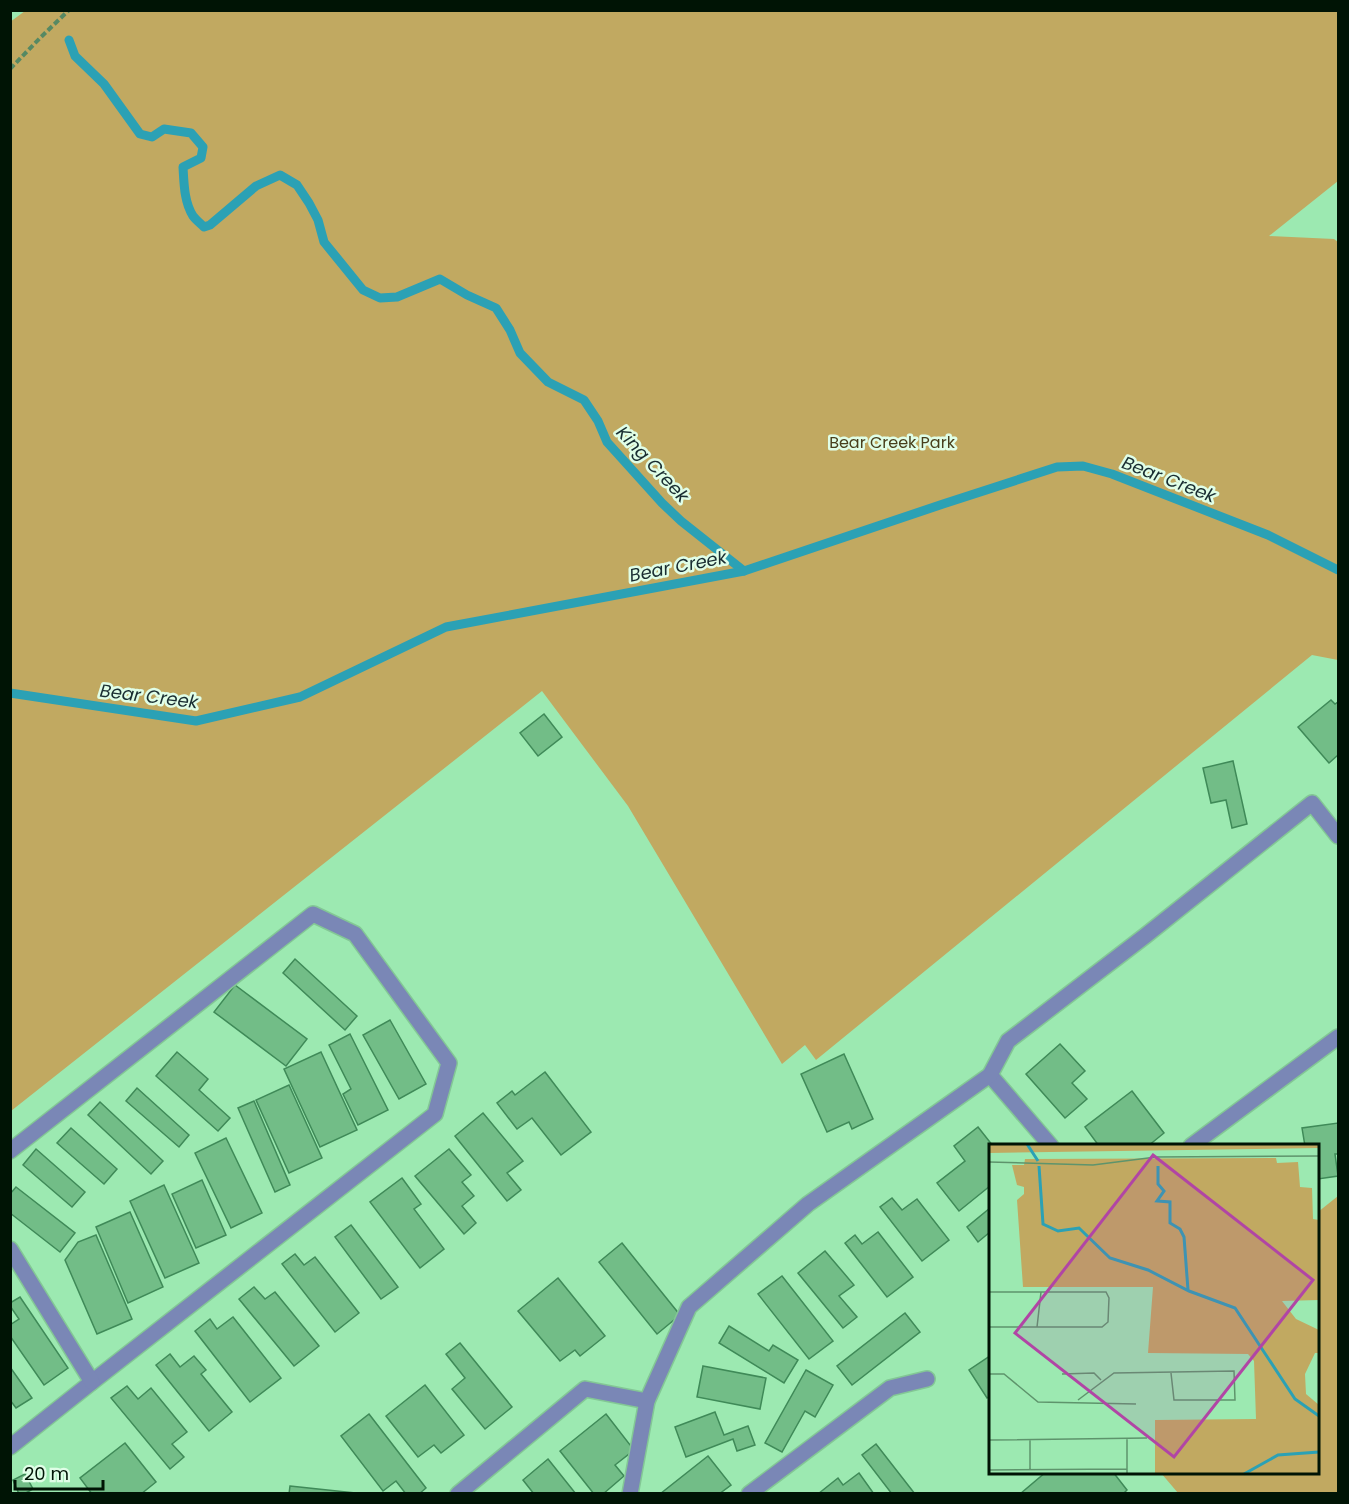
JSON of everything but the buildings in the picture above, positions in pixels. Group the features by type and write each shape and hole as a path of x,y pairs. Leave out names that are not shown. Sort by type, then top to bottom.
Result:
{"lane":[{"path":"630,1494 647,1401 689,1307 808,1204 990,1075 1008,1041 1312,803 1338,836"},
{"path":"10,1151 313,915 355,934 449,1063 435,1113 10,1447"},
{"path":"1194,1144 1338,1037"},
{"path":"990,1075 1049,1144"},
{"path":"10,1249 92,1382"},
{"path":"749,1494 890,1388 927,1379"},
{"path":"458,1494 585,1389 647,1401"}],"path":[{"path":"10,69 69,10"}],"green space":[{"name":"Bear Creek Park","path":"25,11 1338,11 1338,181 1269,236 1334,239 1338,242 1338,660 1312,655 816,1060 805,1045 782,1064 628,806 542,691 11,1111 10,22"},
{"path":"1338,1196 1338,1493 1178,1493 1162,1474 1319,1474 1319,1211"}],"waterway":[{"name":"King Creek","path":"69,40 75,56 104,84 140,134 152,137 164,129 191,133 203,147 201,158 183,167 188,205 193,216 204,227 210,225 256,186 280,175 297,185 318,220 324,242 363,290 380,298 397,297 440,279 496,308 510,330 520,353 548,382 584,400 598,421 607,442 662,503 744,571"},
{"name":"Bear Creek","path":"10,693 196,721 300,697 446,627 744,571 1057,467 1083,466 1112,474 1268,535 1338,570"}]}
